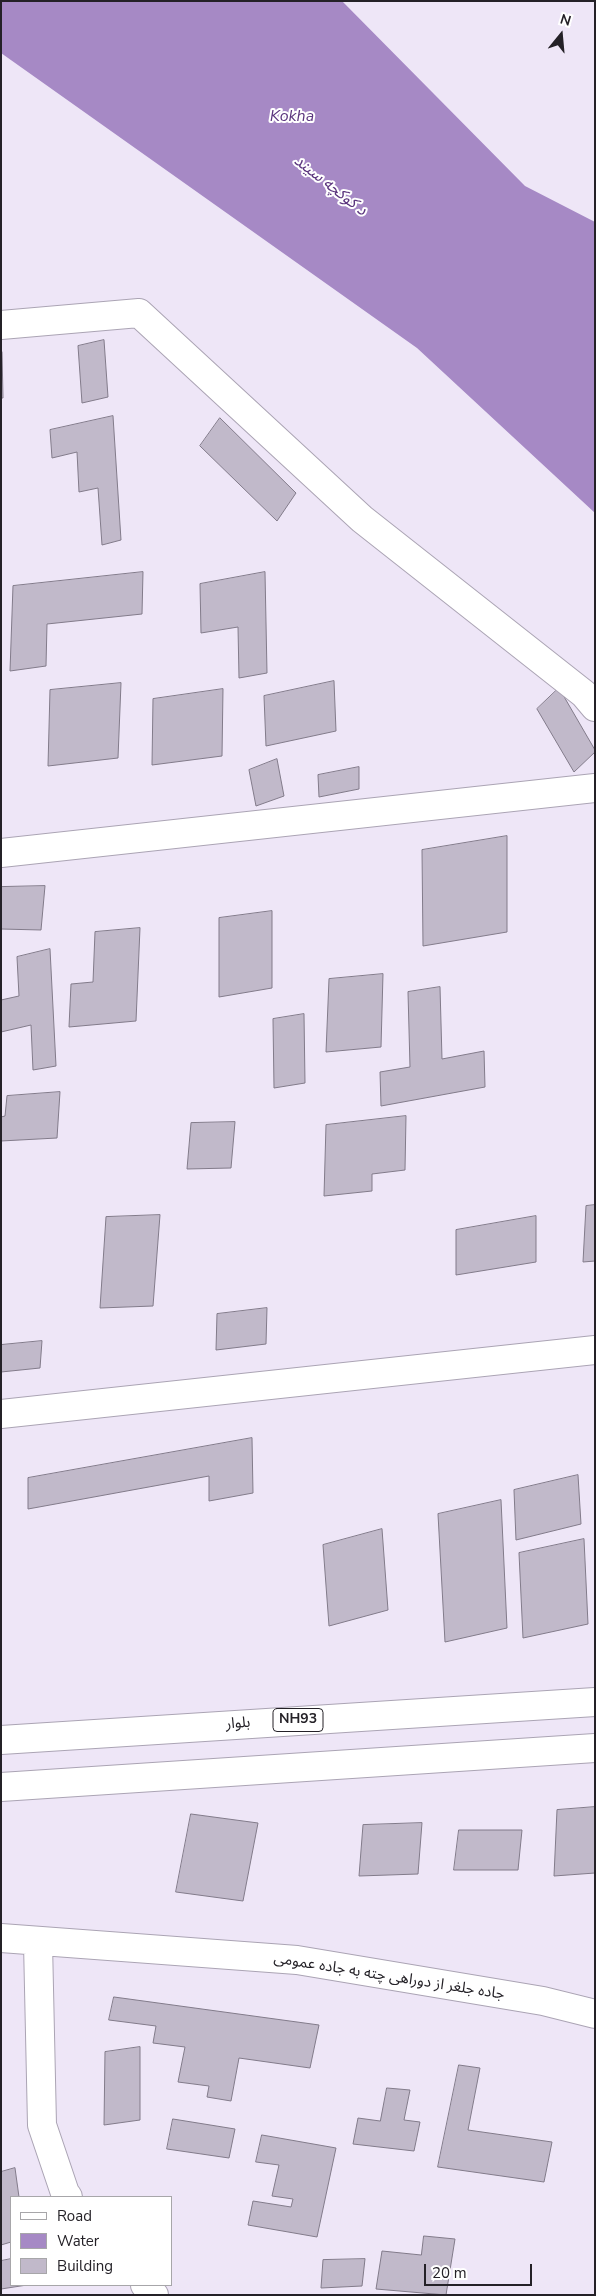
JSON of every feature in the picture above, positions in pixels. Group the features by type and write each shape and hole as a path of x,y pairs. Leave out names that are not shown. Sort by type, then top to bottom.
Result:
{"street":[{"path":"1,325 139,313 362,519 584,694 595,707"},
{"path":"1,853 595,788"},
{"path":"1,1414 595,1350"},
{"name":"بلوار","path":"1,1740 595,1702"},
{"path":"1,1787 595,1748"},
{"name":"جاده جلغر از دوراهی چته به جاده عمومی","path":"1,1938 297,1960 543,2001 595,2014"},
{"path":"38,1942 42,2125 67,2196"}],"water":[{"name":"Kokha","path":"1,1 342,1 525,186 595,222 595,513 417,348 1,53"}],"building":[{"path":"104,340 108,397 82,403 78,346"},
{"path":"1,352 3,398 1,398"},
{"path":"113,416 121,540 102,545 98,488 79,492 77,452 52,458 50,430"},
{"path":"220,418 296,493 277,521 200,446"},
{"path":"143,572 142,614 47,624 46,666 10,671 13,586"},
{"path":"265,572 267,673 239,678 238,627 201,633 200,584"},
{"path":"334,681 336,731 266,746 264,696"},
{"path":"121,683 118,758 48,766 50,690"},
{"path":"559,688 595,750 574,772 537,709"},
{"path":"223,689 222,756 152,765 153,699"},
{"path":"277,759 284,796 256,806 249,770"},
{"path":"359,767 359,789 319,797 318,775"},
{"path":"507,836 507,932 423,946 422,850"},
{"path":"45,886 41,930 1,929 1,887"},
{"path":"272,911 272,988 219,997 219,918"},
{"path":"140,928 136,1021 69,1027 71,984 93,982 95,932"},
{"path":"50,949 56,1066 33,1070 31,1025 1,1032 1,1000 19,996 17,957"},
{"path":"383,974 381,1047 326,1052 329,979"},
{"path":"440,987 442,1059 484,1051 485,1087 381,1106 380,1072 410,1067 408,992"},
{"path":"304,1014 305,1083 274,1088 273,1019"},
{"path":"60,1092 57,1138 1,1141 1,1117 5,1116 7,1096"},
{"path":"406,1116 405,1170 372,1174 372,1191 324,1196 326,1125"},
{"path":"235,1122 231,1168 187,1169 191,1123"},
{"path":"595,1205 595,1261 583,1262 586,1206"},
{"path":"160,1215 153,1306 100,1308 106,1217"},
{"path":"536,1216 536,1262 456,1275 456,1230"},
{"path":"267,1308 266,1344 216,1350 217,1314"},
{"path":"42,1341 40,1368 1,1372 1,1345"},
{"path":"252,1438 253,1493 209,1501 209,1476 28,1509 28,1478"},
{"path":"578,1475 581,1524 516,1540 514,1490"},
{"path":"501,1500 507,1628 445,1642 438,1514"},
{"path":"382,1529 388,1610 329,1626 323,1545"},
{"path":"584,1539 588,1624 523,1638 519,1553"},
{"path":"595,1807 595,1873 554,1876 557,1810"},
{"path":"191,1814 258,1823 243,1901 176,1892"},
{"path":"422,1823 418,1874 359,1876 363,1825"},
{"path":"459,1830 522,1830 518,1870 454,1870"},
{"path":"114,1997 319,2025 310,2068 239,2058 231,2101 207,2097 209,2086 178,2082 185,2047 153,2043 156,2026 109,2020"},
{"path":"140,2047 140,2120 104,2125 105,2052"},
{"path":"459,2065 480,2068 468,2130 552,2142 544,2182 438,2167"},
{"path":"387,2088 410,2090 404,2120 420,2122 414,2151 353,2144 358,2118 380,2121"},
{"path":"173,2119 235,2129 229,2158 167,2149"},
{"path":"262,2135 336,2148 317,2237 248,2225 253,2201 291,2207 293,2199 272,2196 279,2165 256,2162"},
{"path":"15,2168 19,2196 10,2196 10,2242 1,2245 1,2172"},
{"path":"424,2236 455,2239 446,2295 376,2289 382,2251 421,2255"},
{"path":"10,2259 10,2286 20,2286 1,2289 1,2261"},
{"path":"365,2259 362,2286 321,2288 323,2260"}],"water label":[{"name":"د کوکچه سیند","path":"330,186"}]}
